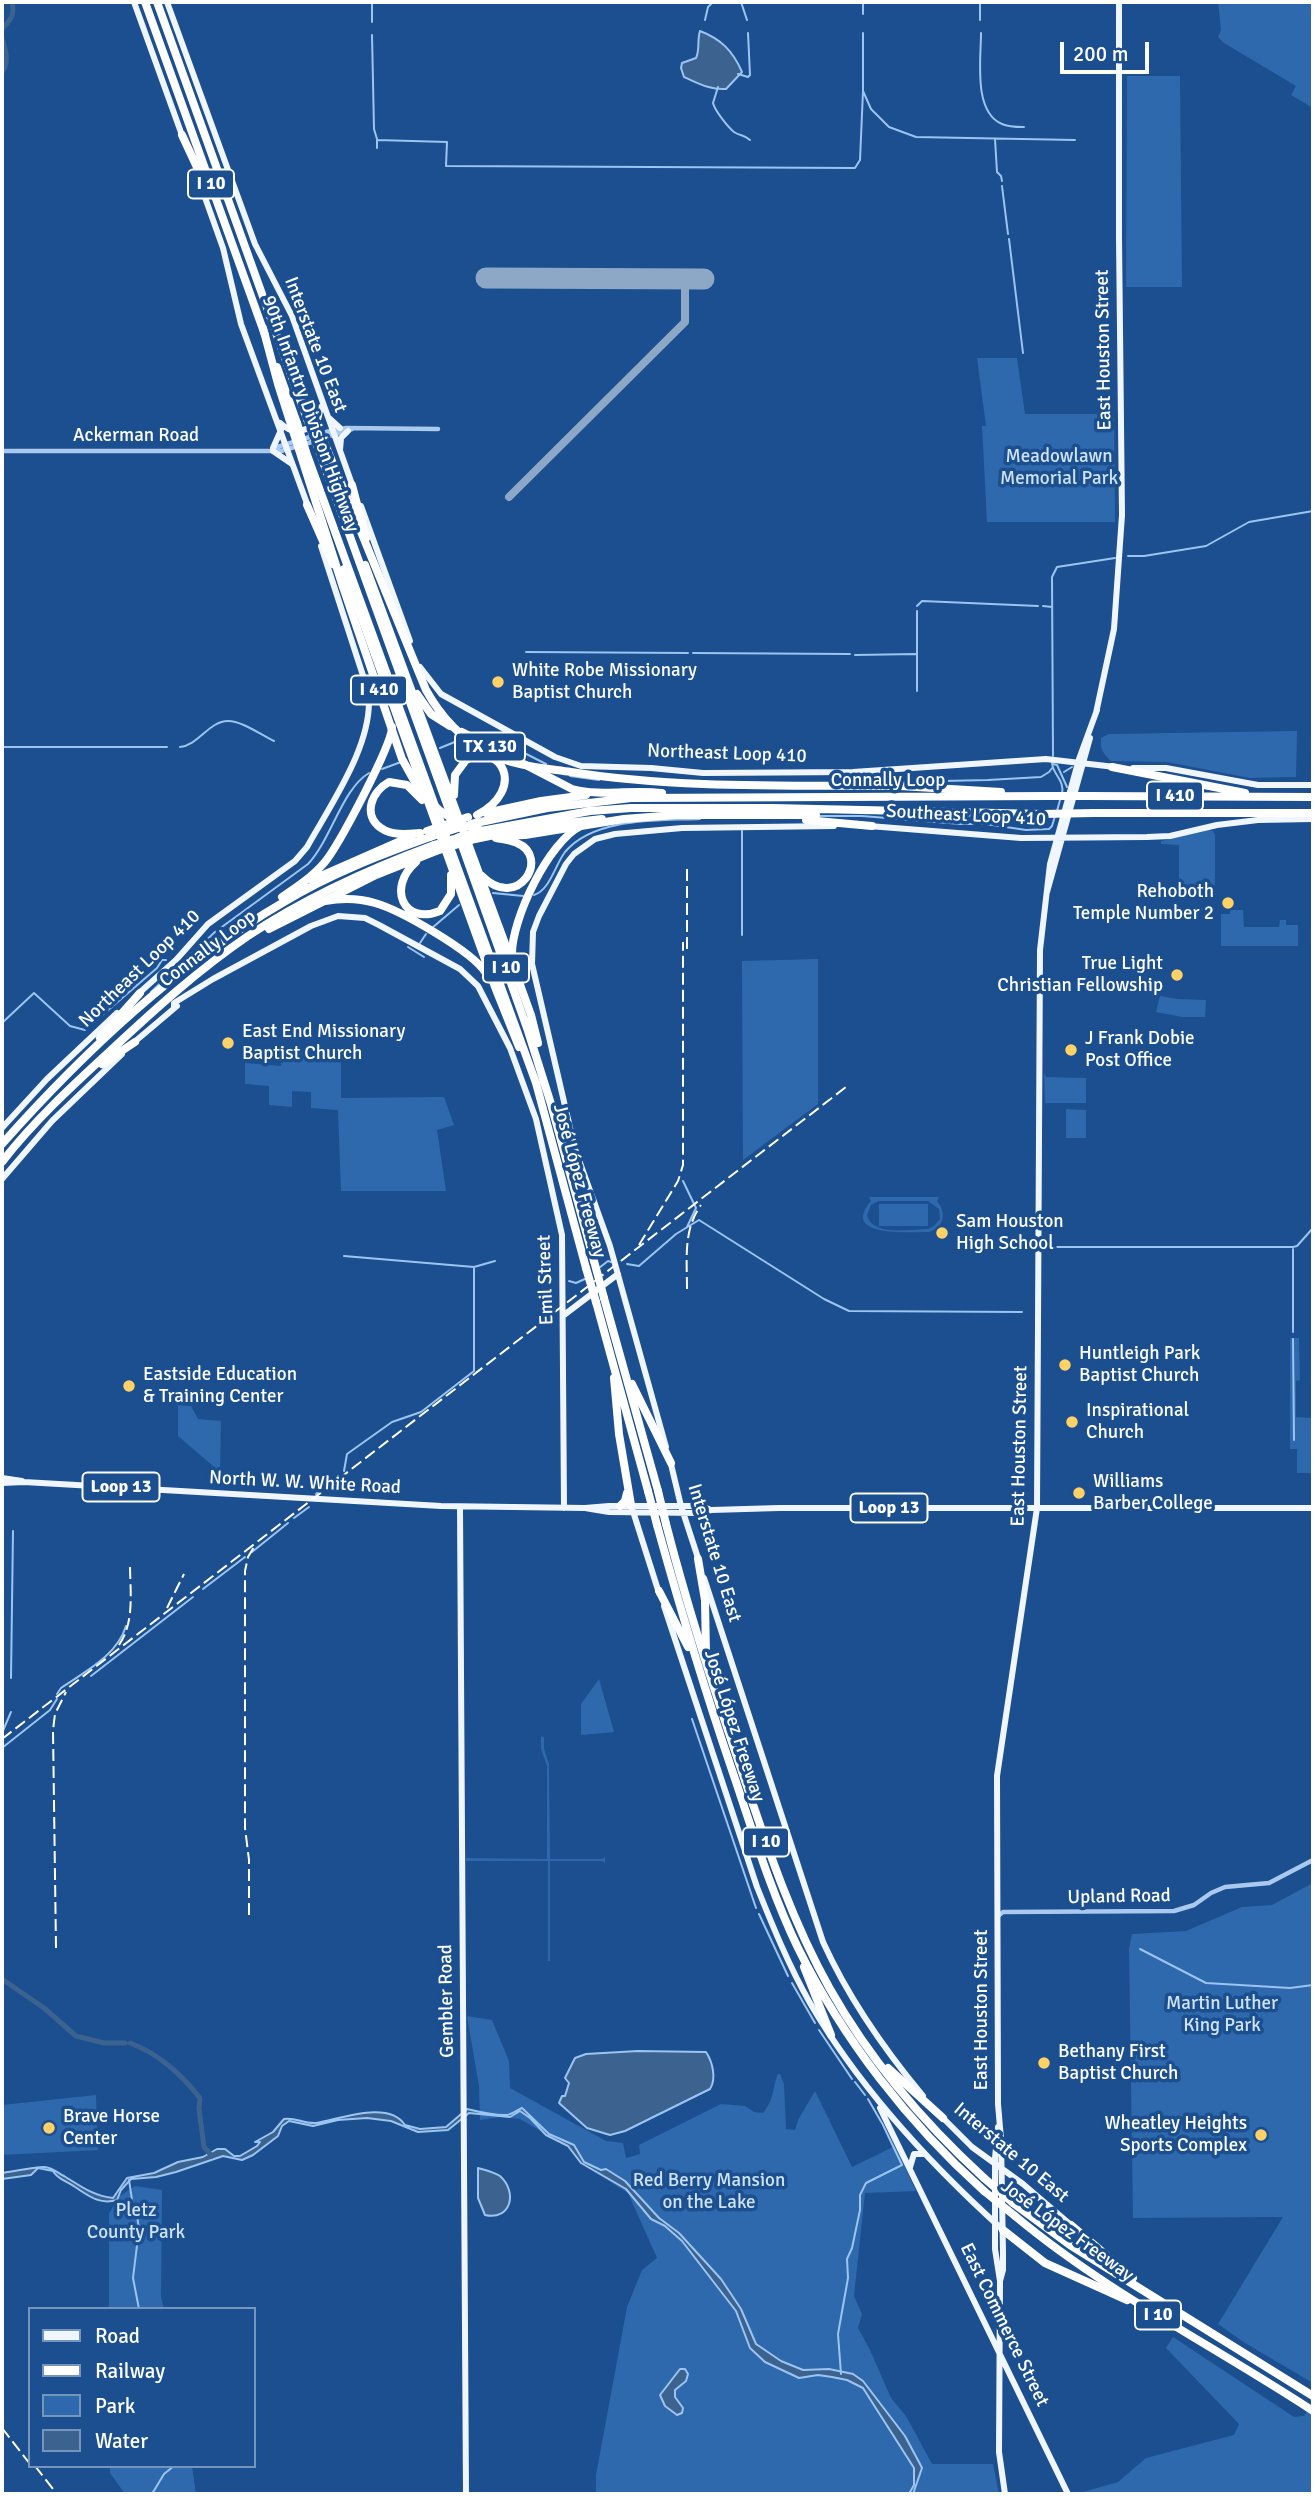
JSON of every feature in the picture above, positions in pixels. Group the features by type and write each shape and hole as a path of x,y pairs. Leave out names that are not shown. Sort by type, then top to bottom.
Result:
{"highway":[{"name":"90th Infantry Division Highway","path":"145,2 447,836"},
{"name":"90th Infantry Division Highway","path":"159,2 169,37 288,367 310,417 317,448 458,833"},
{"path":"182,135 250,290"},
{"name":"I 410","path":"263,328 278,384 343,587 402,759 421,793 439,810 460,824 485,833 506,836 675,815 754,815"},
{"path":"310,417 426,690 449,724 479,747 512,762 583,774 673,783 735,786 900,786 1028,796"},
{"path":"352,485 387,619"},
{"path":"319,486 389,696 511,1030 536,1083"},
{"name":"TX 130","path":"332,486 402,662 418,697 432,714 446,724 561,784 592,793 649,791 689,797"},
{"path":"307,505 368,636"},
{"path":"402,662 533,1023 551,1104"},
{"path":"233,933 317,871 328,857 387,749 392,732 389,696"},
{"path":"458,815 453,793 457,771 469,758 491,758 499,764 505,775 506,785 502,795 473,826"},
{"path":"1112,767 1265,797"},
{"path":"429,842 382,828 372,815 371,802 376,791 389,782 407,785 422,800 434,819"},
{"path":"291,891 346,863 429,842 541,801 607,792"},
{"name":"Connally Loop","path":"2,1144 72,1070 178,974 233,933 338,873 515,813 631,798 1313,797"},
{"name":"Connally Loop","path":"473,826 631,808 1042,814 1313,813"},
{"path":"473,826 533,827 676,812 758,811 772,808"},
{"path":"754,815 913,815 934,812"},
{"path":"754,815 872,826"},
{"path":"514,968 512,945 517,921 552,853 561,841 577,828 596,820"},
{"path":"473,826 492,838 517,842 528,850 532,862 528,877 507,889 492,885 479,873"},
{"name":"José López Freeway","path":"458,833 551,1104 594,1261 600,1300 662,1524 695,1659 755,1840 792,1934 837,2017 876,2073 941,2149 984,2191 1014,2216 1101,2278 1310,2409"},
{"name":"José López Freeway","path":"447,836 536,1083 586,1268 600,1300"},
{"path":"429,842 409,868 400,886 404,903 413,911 426,915 440,911 451,894 447,855"},
{"path":"224,954 376,874 429,842"},
{"name":"Connally Loop","path":"2,1162 140,1022 224,954 268,923 429,842"},
{"path":"316,904 359,899 393,911 466,952 484,969 495,987"},
{"path":"72,1070 140,993"},
{"path":"80,1080 135,1042"},
{"path":"616,1357 671,1463"},
{"path":"616,1357 619,1434 632,1509"},
{"path":"620,1506 625,1501 628,1490"},
{"name":"José López Freeway","path":"662,1524 709,1675 788,1900 830,1989 872,2054 920,2113 984,2178 1013,2203 1070,2245 1313,2396"},
{"path":"698,1559 705,1600 709,1675"},
{"path":"659,1591 695,1659"},
{"path":"792,1934 831,2035"},
{"path":"859,2033 909,2089 943,2118"},
{"path":"1072,2225 1145,2290"},
{"path":"1003,2230 1045,2263 1155,2313"}],"main road":[{"path":"135,2 223,248 241,324 307,505"},
{"name":"Interstate 10 East","path":"167,2 255,244 292,316 332,433 418,664 441,694"},
{"name":"East Houston Street","path":"1046,894 1097,710 1115,620 1122,523 1119,4"},
{"path":"274,416 288,430 306,430 317,424 321,414 321,400"},
{"path":"325,412 340,428"},
{"path":"281,430 272,450 293,465"},
{"path":"340,452 341,438 350,430"},
{"name":"Northeast Loop 410","path":"2,1128 47,1079 176,960 208,924 295,861 307,847 362,746 368,727 370,702 357,650 307,505"},
{"name":"Northeast Loop 410","path":"441,694 555,757 575,765 590,767 651,768 703,773 853,772 1061,760"},
{"path":"1061,760 1075,756 1086,746 1096,765"},
{"path":"1061,760 1112,767 1166,768 1258,785 1313,785"},
{"name":"Southeast Loop 410","path":"615,834 682,828 872,826 1037,838 1161,837 1217,825 1258,820 1313,819"},
{"name":"Interstate 10 East","path":"615,834 587,843 573,853 538,916 531,941 531,955 575,1148 608,1239 682,1510 823,1942 873,2030 907,2077 943,2118 979,2152 1072,2225"},
{"name":"East Houston Street","path":"1000,2281 1003,2270 1003,2230 999,2121 997,1776 1037,1508 1040,950 1046,881 1052,853 1060,837"},
{"path":"1037,838 1048,845 1052,853"},
{"name":"Emil Street","path":"135,1042 174,1008 176,1001 311,926 335,917 350,916 372,921 460,969 478,986 513,1057 542,1140 563,1242 564,1508"},
{"path":"2,1179 52,1121 135,1042"},
{"path":"564,1315 618,1273"},
{"path":"564,1302 567,1307 573,1308"},
{"name":"North W. W. White Road","path":"2,1478 24,1482"},
{"name":"North W. W. White Road","path":"2,1483 24,1482 460,1507 682,1510"},
{"name":"North W. W. White Road","path":"585,1508 620,1506 632,1509"},
{"name":"Loop 13","path":"682,1510 700,1506 711,1510 1313,1508"},
{"name":"Gembler Road","path":"460,1507 466,2494"},
{"path":"632,1509 757,1887 796,1977 831,2035 873,2094 926,2156 1003,2230"},
{"name":"East Commerce Street","path":"873,2094 1068,2494"},
{"name":"East Houston Street","path":"999,2121 995,2144 995,2249 1000,2281 1000,2466 1005,2494"},
{"path":"979,2152 990,2152 995,2144"},
{"path":"911,2169 914,2154 922,2153 926,2156"},
{"path":"1003,2253 1010,2245 1020,2245"},
{"path":"984,2320 994,2321 1000,2316"},
{"path":"999,2390 1007,2387 1018,2390"}],"street":[{"name":"Ackerman Road","path":"332,433 340,428 350,430"},
{"name":"Ackerman Road","path":"2,451 272,450 350,430 438,429"},
{"name":"Upland Road","path":"998,1916 1003,1912 1174,1911 1194,1905 1225,1887 1269,1883 1313,1860"}],"green space":[{"path":"1218,2 1313,2 1313,108 1291,95 1296,86 1218,37 1221,30"},
{"path":"1127,76 1180,76 1182,287 1126,287"},
{"name":"Meadowlawn Memorial Park","path":"977,358 1017,358 1025,414 1114,414 1115,522 987,522 982,426 986,426"},
{"path":"1297,731 1296,777 1250,778 1167,762 1111,761 1101,746 1101,738 1109,734"},
{"path":"1208,830 1215,835 1215,891 1179,893 1179,845 1161,844 1161,841"},
{"path":"1230,910 1243,910 1244,927 1279,927 1280,920 1286,920 1286,925 1298,925 1298,946 1221,946 1221,914 1230,914"},
{"path":"818,959 818,1104 743,1160 742,961"},
{"path":"1160,996 1206,1000 1205,1017 1182,1017 1156,1012"},
{"path":"337,1049 337,1055 341,1058 341,1098 444,1097 454,1125 437,1130 446,1191 341,1191 338,1110 311,1108 311,1092 292,1091 292,1107 269,1105 269,1086 245,1084 245,1063 281,1066 282,1051"},
{"path":"1044,1073 1046,1077 1086,1078 1086,1103 1045,1103"},
{"path":"1066,1109 1086,1110 1086,1138 1066,1138"},
{"path":"869,1197 939,1197 937,1201 943,1215 941,1223 929,1232 895,1232 871,1227 864,1221 864,1213 871,1201","holes":["879,1201 928,1201 939,1209 940,1219 928,1229 884,1229 870,1222 867,1215 871,1205"]},
{"path":"879,1204 928,1204 928,1226 879,1226"},
{"path":"1290,1338 1299,1338 1300,1380 1296,1381 1296,1417 1313,1418 1313,1473 1297,1473 1297,1449 1290,1449"},
{"path":"178,1405 191,1406 198,1419 221,1421 220,1472 178,1436"},
{"path":"599,1679 614,1732 581,1735 581,1704"},
{"path":"541,1736 544,1737 544,1749 549,1764 550,1859 605,1857 605,1863 550,1861 550,1961 548,1861 466,1861 466,1858 547,1859 547,1766 541,1749"},
{"name":"Martin Luther King Park","path":"1313,1883 1313,2383 1218,2324 1283,2217 1133,2218 1129,1949 1132,1934 1186,1931 1242,1907 1272,1905"},
{"name":"Red Berry Mansion on the Lake","path":"467,2016 492,2020 509,2061 510,2088 606,2141 623,2143 626,2158 640,2154 639,2145 721,2104 745,2106 754,2112 763,2113 772,2098 778,2074 784,2084 786,2129 795,2130 815,2091 852,2167 895,2146 916,2191 865,2193 854,2296 862,2314 858,2328 891,2398 906,2416 932,2464 993,2464 999,2494 596,2494 596,2475 627,2307 642,2270 657,2258 628,2193 580,2163 568,2147 520,2119 501,2117 480,2120 479,2086"},
{"name":"Brave Horse Center","path":"96,2095 98,2150 2,2155 2,2105"},
{"name":"Pletz County Park","path":"135,2186 162,2190 161,2297 164,2307 109,2307 109,2214 118,2197"},
{"path":"1173,2337 1294,2417 1304,2416 1313,2401 1312,2494 1076,2494 1118,2482 1146,2458 1234,2435 1239,2424 1166,2348"},
{"path":"110,2468 192,2468 196,2494 125,2494 110,2473"}],"water":[{"path":"700,31 726,47 742,72 726,89 709,87 684,77 682,63 696,58"},
{"path":"638,2051 706,2052 713,2070 712,2085 710,2089 625,2131 610,2135 587,2128 559,2103 562,2096 565,2096 569,2083 565,2078 575,2058 586,2054"},
{"path":"522,2108 549,2134 574,2145 584,2162 601,2170 606,2169 625,2181 659,2218 679,2233 721,2279 741,2309 756,2344 781,2361 803,2370 829,2369 853,2374 863,2381 905,2436 922,2468 913,2494 909,2494 914,2485 914,2468 863,2388 847,2380 832,2377 818,2375 799,2378 765,2362 750,2348 736,2311 682,2241 665,2226 651,2219 626,2189 581,2163 568,2146 546,2135 520,2111 510,2117 469,2113 448,2130 418,2132 391,2121 367,2118 338,2120 313,2126 289,2121 282,2126 278,2136 242,2160 223,2156 156,2177 131,2179 121,2190 117,2200 111,2201 90,2196 53,2171 38,2168 31,2175 2,2179 2,2173 45,2167 53,2169 93,2193 113,2198 127,2178 154,2173 178,2162 203,2157 217,2149 225,2149 234,2156 240,2156 257,2146 260,2142 255,2142 273,2132 284,2119 316,2123 375,2112 387,2113 397,2117 405,2125 420,2129 446,2127 467,2109 502,2115"},
{"path":"478,2168 500,2176 506,2183 509,2204 501,2214 485,2215 478,2198"},
{"path":"680,2369 685,2369 688,2374 686,2381 675,2390 675,2397 683,2408 682,2413 677,2415 665,2406 660,2395"}],"waterway":[{"path":"2,29 12,17 12,2"},
{"path":"372,2 372,22"},
{"path":"705,20 708,7 713,2"},
{"path":"741,2 747,20"},
{"path":"863,2 863,14"},
{"path":"980,2 980,20"},
{"path":"738,74 748,77 750,75 748,33"},
{"path":"863,33 863,91 871,109 889,127 916,137 1075,140"},
{"path":"981,33 980,70 986,108 993,118 1002,124 1024,127"},
{"path":"372,35 374,129 377,139"},
{"path":"2,38 6,60 2,72"},
{"path":"718,87 713,103 716,110 734,132 750,140"},
{"path":"377,148 377,140 447,142 446,166 855,168 860,160 863,91"},
{"path":"995,139 997,172 1002,181"},
{"path":"1002,186 1008,234"},
{"path":"1009,239 1023,353"},
{"path":"1128,556 1206,546 1249,522 1313,511"},
{"path":"1053,756 1052,577 1057,567 1115,558"},
{"path":"917,606 922,601 1038,606"},
{"path":"1043,606 1052,607"},
{"path":"917,611 917,691"},
{"path":"526,652 688,653"},
{"path":"693,653 850,654"},
{"path":"855,655 916,654"},
{"path":"180,747 193,742 215,725 228,721 245,726 274,741"},
{"path":"474,733 487,734 546,764"},
{"path":"440,748 462,739"},
{"path":"2,747 167,747"},
{"path":"382,769 401,762"},
{"path":"1052,763 1062,785 1062,794"},
{"path":"1053,764 1057,765 1067,787"},
{"path":"898,782 1041,777 1053,767"},
{"path":"1064,772 1072,767"},
{"path":"151,992 215,932 308,864 351,791 369,773"},
{"path":"570,776 599,780"},
{"path":"1057,811 1060,800"},
{"path":"818,816 986,824 1026,830 1049,829 1055,816"},
{"path":"534,895 548,883 565,852 592,832 628,823 700,819"},
{"path":"742,831 742,935"},
{"path":"493,893 523,896"},
{"path":"432,928 459,905"},
{"path":"420,943 426,934"},
{"path":"408,947 424,957"},
{"path":"2,1023 34,993 70,1026 85,1030 157,968 162,960 166,960"},
{"path":"683,1181 696,1208 687,1227"},
{"path":"627,1264 639,1266 676,1234 699,1220 824,1299 849,1311 1022,1312"},
{"path":"1048,1247 1293,1247 1313,1228"},
{"path":"1293,1249 1293,1332"},
{"path":"344,1256 474,1267 495,1261"},
{"path":"599,1268 608,1261 611,1262"},
{"path":"344,1471 347,1454 392,1422 421,1412 474,1371 474,1267"},
{"path":"569,1281 576,1283 587,1278"},
{"path":"1293,1339 1294,1440"},
{"path":"316,1494 339,1475"},
{"path":"294,1518 309,1507"},
{"path":"252,1552 288,1523"},
{"path":"11,1678 13,1531"},
{"path":"203,1589 245,1557"},
{"path":"91,1676 193,1597"},
{"path":"57,1694 61,1688 108,1655 122,1637 126,1626"},
{"path":"2,1748 50,1710 57,1699"},
{"path":"2,1733 11,1712"},
{"path":"692,1719 756,1908"},
{"path":"759,1914 788,1976"},
{"path":"1140,1949 1206,1983 1290,1988 1313,1985"},
{"path":"2,1979 44,2008 76,2036 104,2043 125,2043"},
{"path":"792,1983 815,2023"},
{"path":"819,2030 852,2079"},
{"path":"130,2043 168,2065 200,2098 204,2147 212,2156"},
{"path":"855,2082 865,2095"},
{"path":"841,2374 838,2334 848,2278 847,2259 860,2210 860,2195 866,2183 902,2165 868,2099"},
{"path":"129,2180 132,2200"},
{"path":"136,2209 139,2229 133,2278 139,2307"},
{"path":"152,2494 164,2474 172,2468"}],"taxiway":[{"path":"509,497 685,322 685,279"}],"runway":[{"path":"486,278 704,279"}],"railway":[{"path":"687,869 687,951"},
{"path":"639,1245 678,1181 683,1165 683,942"},
{"path":"2,1739 846,1087"},
{"path":"687,1289 689,1235 691,1224 701,1205"},
{"path":"249,1915 249,1860 245,1828 245,1571 248,1557 254,1547"},
{"path":"119,1645 130,1616 130,1564"},
{"path":"167,1608 184,1574"},
{"path":"56,1948 53,1730 55,1714 66,1692"},
{"path":"2,2428 28,2461"},
{"path":"37,2468 57,2494"}],"place":[{"name":"White Robe Missionary Baptist Church","path":"498,682"},
{"name":"Rehoboth Temple Number 2","path":"1228,903"},
{"name":"True Light Christian Fellowship","path":"1177,975"},
{"name":"East End Missionary Baptist Church","path":"228,1043"},
{"name":"J Frank Dobie Post Office","path":"1071,1050"},
{"name":"Sam Houston High School","path":"942,1233"},
{"name":"Huntleigh Park Baptist Church","path":"1065,1365"},
{"name":"Eastside Education & Training Center","path":"129,1386"},
{"name":"Inspirational Church","path":"1072,1422"},
{"name":"Williams Barber College","path":"1079,1493"},
{"name":"Bethany First Baptist Church","path":"1044,2063"},
{"name":"Brave Horse Center","path":"49,2128"},
{"name":"Wheatley Heights Sports Complex","path":"1261,2135"}]}
